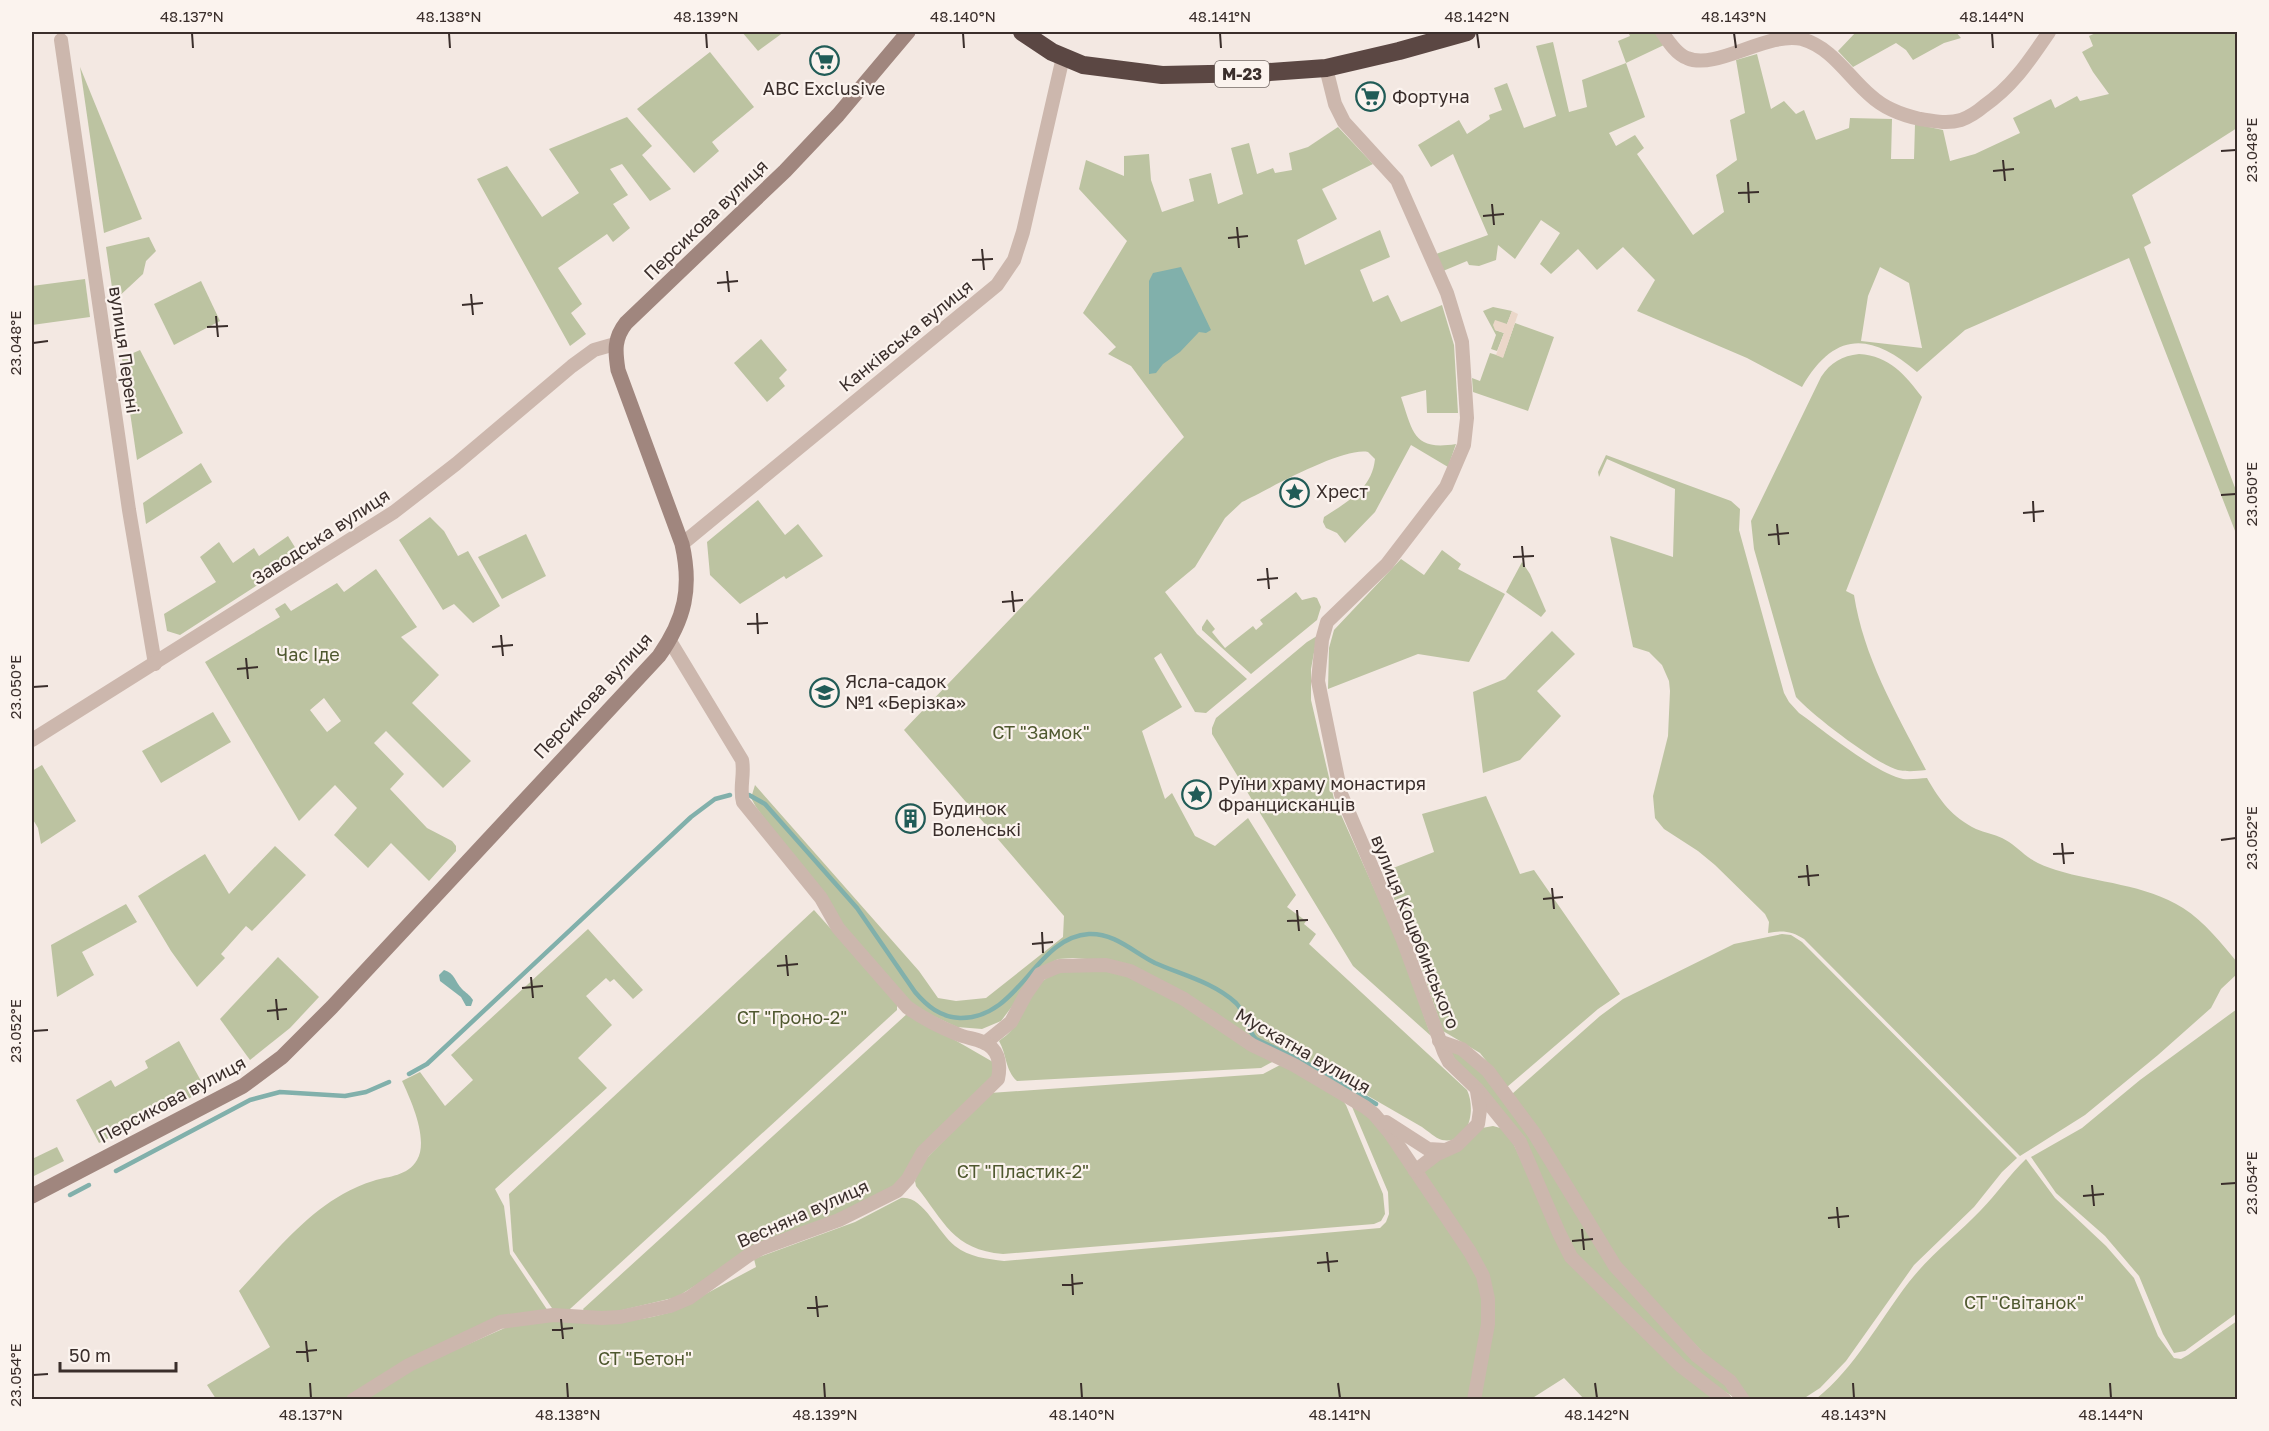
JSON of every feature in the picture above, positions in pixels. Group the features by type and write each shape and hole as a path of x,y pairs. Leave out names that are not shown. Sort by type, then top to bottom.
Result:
{"highway":[{"name":"М-23","path":"1022,32 1052,52 1083,65 1162,75 1266,73 1326,68 1400,51 1467,32"}],"main road":[{"name":"Персикова вулиця","path":"32,1196 235,1091 282,1057 332,1007 659,656 677,627 686,596 687,565 682,544 618,370 615,344 618,333 812,144 908,32"}],"street":[{"path":"1662,32 1680,54 1687,59 1697,60 1725,56 1778,39 1800,39 1821,48 1836,59 1861,87 1882,105 1916,118 1950,122 1972,115 2007,89 2049,32"},
{"name":"вулиця Перені","path":"61,40 129,510 155,664"},
{"name":"Канківська вулиця","path":"682,544 997,285 1014,260 1023,231 1063,57"},
{"name":"вулиця Коцюбинського","path":"1326,68 1338,113 1392,172 1403,191 1447,293 1462,342 1467,418 1464,445 1446,488 1393,558 1370,583 1327,622 1322,640 1319,669 1320,695 1341,794 1403,940 1439,1041 1449,1062 1505,1121 1525,1152 1571,1257 1681,1366 1725,1400"},
{"name":"Заводська вулиця","path":"32,740 394,512 448,471 572,366 594,350 615,344"},
{"path":"670,641 742,760 744,773 741,795 743,802 821,898 838,928 907,1007 918,1015 959,1035 985,1043"},
{"name":"Мускатна вулиця","path":"985,1043 1011,1022 1035,980 1050,969 1082,964 1121,968 1184,999 1252,1045 1294,1065 1374,1114 1390,1133 1478,1264 1486,1287 1488,1324 1474,1400"},
{"path":"1439,1041 1462,1049 1488,1071 1534,1133 1615,1266 1697,1356 1730,1381 1743,1400"},
{"name":"Весняна вулиця","path":"353,1400 409,1365 500,1322 553,1315 620,1317 670,1306 689,1298 760,1249 839,1220 897,1191 908,1179 923,1152 998,1079 997,1057 993,1048 985,1043"},
{"path":"1477,1089 1480,1110 1478,1125"},
{"path":"1374,1114 1428,1149 1434,1151 1450,1149"},
{"path":"1415,1171 1437,1154 1450,1149 1464,1139 1478,1125 1493,1119 1505,1121"}],"green space":[{"path":"742,32 784,32 758,51"},
{"path":"1628,32 1656,32 1664,45 1626,63 1618,41 1630,36"},
{"path":"1856,32 1956,32 1961,38 1944,43 1913,60 1906,50 1896,43 1853,67 1838,51"},
{"path":"2098,32 2237,32 2237,128 2132,195 2151,243 2144,247 2237,493 2237,536 2129,258 1965,330 1917,372 1884,350 1869,344 1854,344 1840,347 1827,355 1802,387 1747,358 1637,311 1655,280 1623,247 1597,270 1578,249 1551,274 1540,264 1560,233 1541,220 1515,259 1498,245 1496,260 1479,266 1469,265 1467,261 1443,271 1436,254 1488,235 1453,154 1431,167 1418,145 1459,120 1467,134 1490,119 1489,115 1502,110 1494,88 1507,83 1524,128 1556,116 1536,46 1553,42 1569,112 1587,107 1582,80 1626,63 1645,117 1609,133 1616,146 1635,135 1644,148 1637,154 1693,235 1724,212 1716,175 1737,160 1730,120 1745,113 1736,60 1757,54 1771,109 1784,101 1796,114 1804,110 1816,140 1849,128 1850,118 1892,119 1891,159 1914,159 1915,124 1943,130 1950,161 1975,154 2020,133 2013,118 2051,99 2055,108 2077,96 2080,101 2109,94 2082,52 2093,46 2089,36","holes":["1880,267 1909,283 1922,348 1861,341 1868,296"]},
{"path":"710,52 754,107 712,142 719,151 694,173 637,109"},
{"path":"80,67 142,219 104,233"},
{"path":"627,117 652,146 642,155 671,189 650,201 622,164 610,169 628,195 613,204 630,228 613,242 607,234 558,268 582,304 571,313 586,334 570,346 477,179 507,166 542,217 579,193 549,149"},
{"name":"СТ \"Замок\"","path":"1338,127 1373,164 1322,189 1337,219 1297,240 1305,265 1380,230 1390,257 1360,270 1373,302 1388,295 1401,322 1442,305 1454,345 1458,413 1427,413 1426,390 1401,397 1412,429 1417,436 1431,445 1456,444 1448,467 1411,445 1375,512 1345,543 1337,533 1326,528 1323,522 1324,517 1364,487 1375,459 1368,452 1356,452 1324,462 1242,502 1225,518 1195,567 1165,592 1197,634 1247,679 1206,713 1195,712 1161,653 1154,658 1182,707 1142,731 1165,799 1172,793 1195,836 1215,846 1248,818 1296,895 1287,907 1306,921 1304,924 1316,934 1309,944 1467,1090 1471,1107 1468,1124 1459,1137 1451,1140 1437,1138 1311,1063 1306,1066 1260,1044 1112,961 1058,959 1041,968 1001,1021 982,1029 957,1027 916,1008 844,928 751,798 755,785 919,971 938,998 956,1001 986,998 1063,937 1064,916 904,730 1184,437 1131,366 1108,354 1116,347 1083,313 1127,241 1079,189 1086,160 1124,176 1124,156 1149,154 1151,180 1162,212 1194,201 1189,179 1211,173 1218,204 1243,194 1231,148 1249,143 1257,174 1273,168 1275,173 1292,170 1289,153 1308,147"},
{"path":"149,237 156,251 146,261 143,274 114,301 106,247"},
{"path":"85,279 90,317 32,325 32,286"},
{"path":"201,281 220,321 174,345 154,304"},
{"path":"1493,307 1512,311 1507,324 1495,330 1504,333 1497,351 1491,349 1496,335 1483,311"},
{"path":"1515,323 1554,337 1528,411 1473,392 1472,378 1480,381 1490,353 1503,357"},
{"path":"761,339 787,370 779,378 785,386 767,402 734,363"},
{"path":"140,350 183,433 137,460 122,358"},
{"path":"1859,354 1880,358 1896,368 1922,397 1846,591 1854,595 1865,641 1883,686 1926,770 1902,771 1875,759 1845,738 1796,697 1754,549 1751,521 1821,377 1837,361"},
{"path":"1606,455 1731,501 1740,509 1739,530 1784,693 1799,713 1879,769 1903,779 1927,778 1953,814 1976,829 2006,840 2038,863 2056,870 2137,889 2183,908 2212,933 2237,962 2237,974 2221,989 2211,1008 2085,1115 2020,1156 1804,939 1787,932 1768,933 1769,922 1765,914 1715,865 1664,829 1655,818 1653,796 1668,736 1669,681 1662,665 1649,652 1633,647 1610,536 1673,557 1675,489 1607,459 1599,477 1598,472"},
{"path":"201,463 212,482 146,524 143,503"},
{"path":"758,500 785,535 798,524 823,556 786,579 784,576 740,604 710,575 707,542"},
{"path":"430,517 444,531 458,556 468,551 500,606 473,623 454,604 443,610 399,540"},
{"path":"526,534 546,576 502,599 478,557"},
{"path":"288,536 301,557 180,635 167,631 164,614 216,582 200,557 219,542 233,563 254,548 259,556"},
{"path":"1442,550 1461,564 1458,569 1505,594 1469,662 1418,654 1328,689 1329,648 1334,630 1401,559 1424,575"},
{"path":"1522,562 1530,574 1546,611 1541,617 1506,592"},
{"name":"Час Іде","path":"376,569 417,627 401,637 439,675 412,703 471,761 443,788 386,731 374,743 404,774 390,789 427,828 452,841 456,846 456,851 429,881 391,843 368,868 334,835 357,808 335,785 299,821 205,662 280,617 275,609 285,603 291,611 337,583 344,592","holes":["324,698 341,721 327,732 310,710"]},
{"path":"1296,592 1302,600 1317,598 1321,607 1317,620 1251,674 1202,630 1207,619 1215,629 1212,632 1225,648 1253,626 1256,630 1263,624 1260,620"},
{"path":"1552,631 1575,654 1537,691 1561,716 1520,760 1483,773 1473,692 1505,679"},
{"path":"1317,636 1311,669 1311,700 1334,799 1398,942 1431,1036 1353,966 1212,734 1216,718"},
{"path":"213,712 231,742 161,783 142,751"},
{"path":"42,765 76,821 41,844 38,828 32,818 32,771"},
{"path":"1486,796 1520,874 1534,870 1620,994 1598,1009 1507,1087 1480,1053 1443,1031 1416,952 1383,872 1434,852 1422,814"},
{"path":"275,846 306,875 252,931 246,926 221,954 225,958 197,987 171,951 138,896 205,854 229,894"},
{"path":"126,904 137,922 82,952 94,975 57,997 51,945"},
{"name":"СТ \"Гроно-2\"","path":"814,910 897,1003 897,1010 570,1309 554,1311 513,1251 509,1194"},
{"path":"588,929 643,990 633,999 614,979 610,982 606,978 586,996 612,1025 578,1058 607,1088 495,1189 504,1206 510,1254 548,1311 508,1316 347,1399 216,1399 207,1385 270,1347 239,1291 288,1238 328,1203 361,1185 403,1172 417,1160 420,1152 420,1131 414,1109 402,1081 420,1072 445,1106 473,1080 451,1055"},
{"path":"1782,934 1791,935 1802,942 2017,1158 2002,1172 1974,1207 1914,1265 1846,1361 1820,1388 1803,1399 1748,1399 1622,1269 1512,1094 1600,1016 1623,999 1734,944"},
{"path":"278,957 319,997 290,1028 250,1060 220,1019"},
{"path":"1061,970 1118,972 1162,992 1274,1061 1261,1068 1017,1081 1010,1072 999,1041 1012,1030 1036,988 1050,975"},
{"name":"СТ \"Світанок\"","path":"2237,1009 2237,1313 2185,1351 2174,1353 2163,1334 2139,1276 2105,1236 2056,1193 2031,1157 2082,1128 2140,1080"},
{"name":"СТ \"Гроно-2\"","path":"908,1013 993,1062 993,1076 896,1187 723,1268 677,1297 614,1312 586,1314 583,1309"},
{"path":"179,1041 206,1090 99,1143 76,1100 111,1080 115,1087 148,1068 145,1061"},
{"path":"1450,1050 1471,1058 1531,1134 1600,1249 1720,1377 1737,1399 1697,1375 1574,1254 1529,1152 1455,1062"},
{"name":"СТ \"Пластик-2\"","path":"1282,1064 1341,1098 1346,1105 1383,1194 1385,1214 1381,1221 1374,1224 1003,1254 972,1247 961,1240 951,1232 916,1186 919,1166 990,1093 1263,1074"},
{"name":"СТ \"Бетон\"","path":"1350,1102 1379,1123 1466,1250 1485,1299 1471,1399 359,1400 421,1365 507,1327 532,1322 635,1320 672,1312 756,1267 754,1259 855,1222 901,1198 916,1202 923,1208 960,1250 978,1257 1004,1261 1380,1228 1386,1222 1389,1214 1388,1192"},
{"path":"1493,1126 1504,1129 1509,1134 1555,1235 1716,1399 1584,1399 1564,1378 1531,1399 1479,1399 1491,1300 1421,1172 1482,1128"},
{"path":"57,1147 64,1161 32,1177 32,1159"},
{"name":"СТ \"Світанок\"","path":"2026,1159 2055,1198 2106,1246 2134,1278 2158,1336 2174,1358 2181,1359 2188,1355 2237,1321 2237,1399 1816,1399 1855,1358 1917,1272 1981,1210"}],"shaded area":[{"path":"1512,311 1518,314 1503,358 1496,355 1504,333 1495,330 1493,325 1495,320 1507,324"}],"water":[{"path":"1181,267 1211,330 1206,333 1199,332 1156,373 1149,374 1149,281 1153,273"},
{"path":"444,970 453,975 472,998 471,1006 466,1006 461,997 440,981 439,975"}],"waterway":[{"path":"409,1074 427,1064 691,817 715,799 730,795"},
{"path":"749,795 765,804 857,908 915,992 940,1013 960,1018 981,1015 998,1006 1013,993 1054,949 1070,939 1089,934 1098,935 1116,940 1155,963 1197,980 1227,996 1242,1011 1256,1039 1314,1067 1376,1104"},
{"path":"116,1171 250,1100 280,1092 345,1096 366,1092 389,1082"},
{"path":"70,1195 89,1185"}],"place":[{"name":"ABC Exclusive","path":"824,60"},
{"name":"Фортуна","path":"1371,97"},
{"name":"Хрест","path":"1295,492"},
{"name":"Ясла-садок №1 «Берізка»","path":"824,692"},
{"name":"Руїни храму монастиря Францисканців","path":"1197,794"},
{"name":"Будинок Воленські","path":"911,819"}]}
